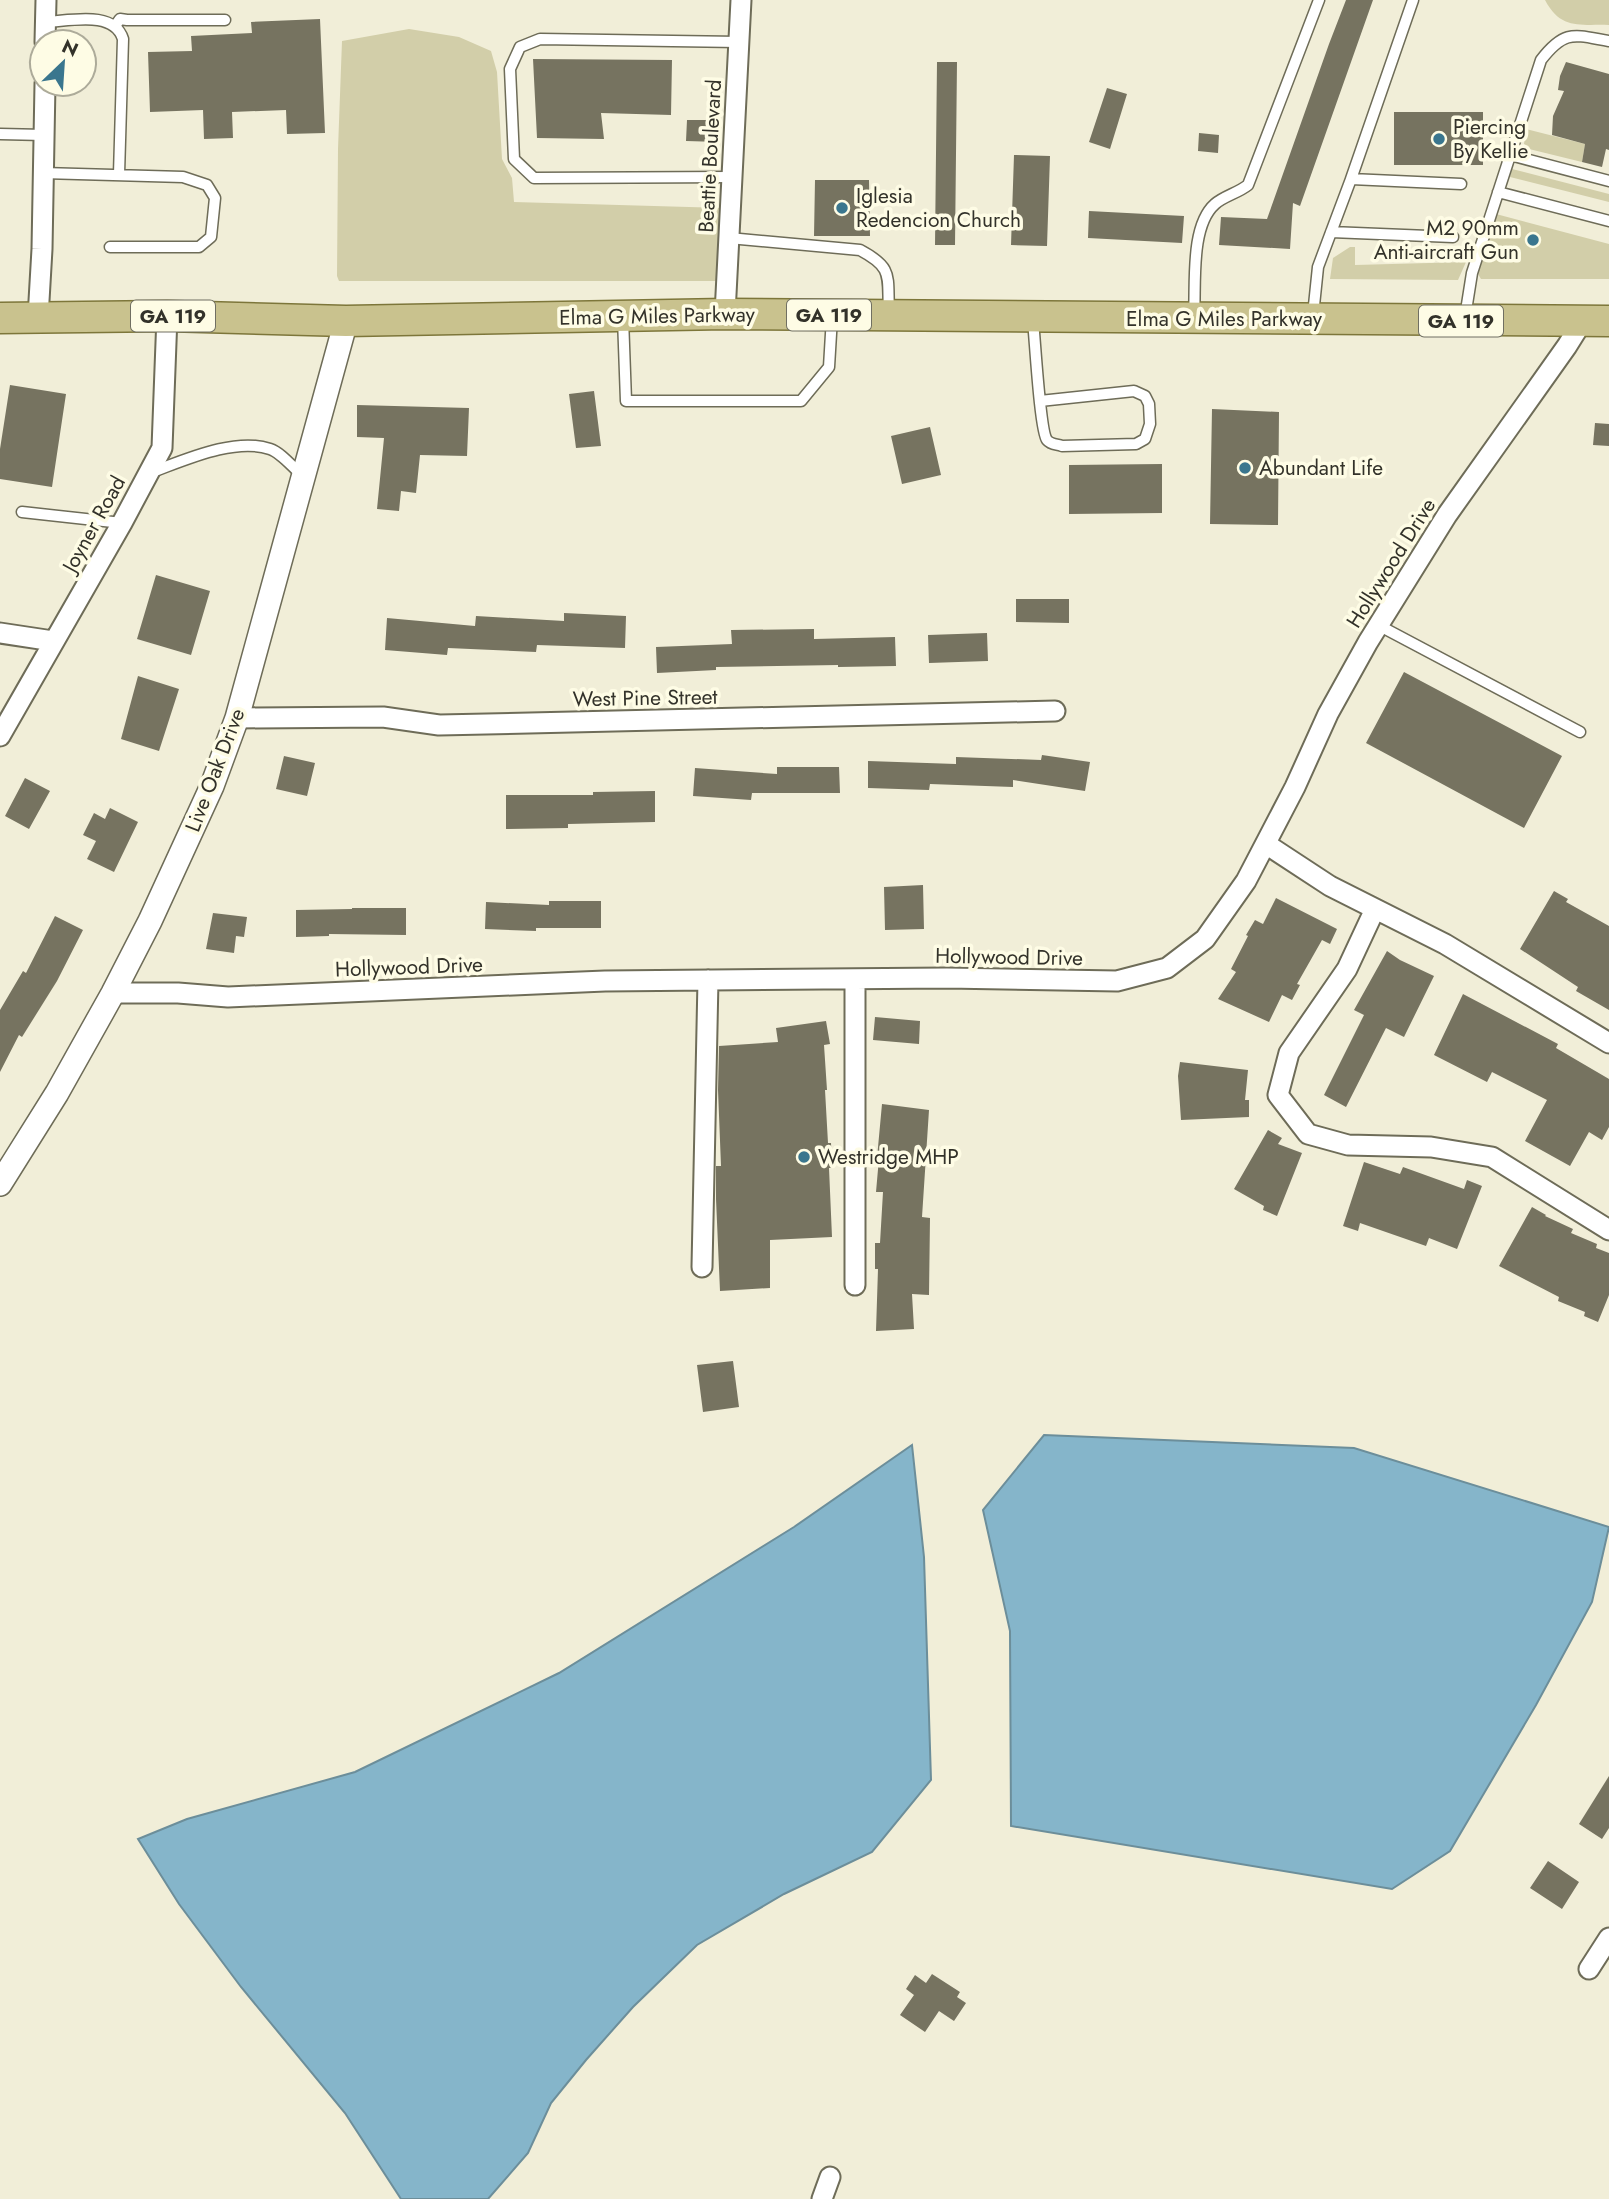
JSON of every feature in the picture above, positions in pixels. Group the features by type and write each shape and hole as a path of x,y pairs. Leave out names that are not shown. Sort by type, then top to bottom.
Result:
{"main road":[{"name":"Elma G Miles Parkway","path":"0,318 167,316 346,321 725,314 1595,321"}],"street":[{"path":"46,0 46,28"},
{"name":"Beattie Boulevard","path":"725,314 741,0"},
{"path":"38,318 45,98"},
{"name":"Joyner Road","path":"0,736 162,448 167,316"},
{"name":"Live Oak Drive","path":"0,1184 57,1093 113,992 199,820 237,718 346,321"},
{"name":"Hollywood Drive","path":"113,992 228,997 604,981 947,978 1117,981 1167,968 1205,939 1246,881 1328,714 1378,625 1447,515 1567,346 1595,321"},
{"path":"0,633 53,641"},
{"name":"West Pine Street","path":"237,718 383,717 439,725 1055,711"},
{"path":"1266,844 1330,886 1445,944 1609,1044"},
{"path":"1375,909 1346,969 1289,1053 1278,1095 1308,1134 1348,1145 1432,1147 1492,1157 1609,1230"},
{"path":"855,979 855,1285"},
{"path":"702,1267 708,980"},
{"path":"1588,1969 1609,1938"},
{"path":"822,2199 830,2177"}],"lane":[{"path":"1194,318 1198,235 1206,214 1217,202 1238,193 1248,185 1319,0"},
{"path":"1312,319 1318,267 1352,179 1413,0"},
{"path":"115,26 120,19 225,20"},
{"path":"46,22 102,20 120,31 123,39 119,174"},
{"path":"1464,321 1472,273 1541,60 1553,45 1571,35 1609,41"},
{"path":"732,177 534,178 514,159 510,69 520,47 540,39 739,42"},
{"path":"0,134 44,135"},
{"path":"1510,155 1609,181"},
{"path":"43,173 183,177 207,185 215,198 211,237 199,247 110,247"},
{"path":"1352,179 1461,184"},
{"path":"1498,192 1609,221"},
{"path":"1332,232 1453,237"},
{"path":"729,238 860,250 877,259 887,271 890,316"},
{"path":"622,317 626,401 802,401 829,367 832,315"},
{"path":"1033,317 1040,401 1045,438 1062,446 1136,444 1145,439 1150,424 1149,404 1145,396 1134,391 1040,401"},
{"path":"148,474 219,450 248,445 273,449 304,477"},
{"path":"22,512 122,523"},
{"path":"1378,625 1580,732"}],"shaded area":[{"path":"1545,0 1609,0 1609,25 1580,25 1564,21 1551,10"},
{"path":"409,29 459,37 491,51 497,72 502,159 512,178 514,202 724,208 718,281 339,281 338,149 342,41"},
{"path":"1526,129 1585,144 1582,162 1529,149 1524,144"},
{"path":"1512,169 1609,194 1609,202 1510,177"},
{"path":"1496,214 1609,244 1609,279 1481,279 1478,274"},
{"path":"1350,247 1355,247 1355,265 1466,262 1458,280 1330,279 1333,258"}],"water":[{"path":"1044,1435 1354,1448 1609,1527 1592,1602 1536,1705 1450,1851 1392,1889 1011,1826 1010,1631 983,1510"},
{"path":"912,1445 924,1557 931,1780 872,1852 784,1894 697,1945 633,2007 586,2060 551,2103 528,2153 488,2199 401,2199 345,2113 241,1987 179,1904 138,1839 187,1819 355,1772 559,1673 794,1527"}],"building":[{"path":"1346,0 1373,0 1300,206 1293,203 1290,249 1219,245 1221,217 1267,219"},
{"path":"320,19 325,133 287,134 286,110 232,112 233,138 204,139 203,110 150,112 148,52 192,51 191,36 252,33 251,22"},
{"path":"533,59 672,60 671,115 601,113 604,139 537,138"},
{"path":"937,62 957,62 955,245 935,245"},
{"path":"1566,62 1609,74 1609,150 1606,149 1602,167 1582,162 1585,144 1552,135 1553,116 1564,91 1558,90"},
{"path":"1107,88 1127,94 1110,149 1089,142"},
{"name":"Piercing By Kellie","path":"1394,112 1483,112 1483,165 1394,165"},
{"path":"687,120 720,120 720,142 686,141"},
{"path":"1199,133 1219,135 1218,153 1198,151"},
{"path":"1014,155 1050,156 1047,246 1011,245"},
{"name":"Iglesia Redencion Church","path":"815,180 869,180 870,236 814,236"},
{"path":"1089,211 1184,216 1182,243 1088,238"},
{"path":"10,385 66,394 52,487 0,479 0,449"},
{"path":"594,391 601,446 576,448 569,394"},
{"path":"357,405 469,408 467,456 420,455 416,493 401,491 399,511 377,509 384,438 357,437"},
{"name":"Abundant Life","path":"1212,409 1279,412 1278,525 1210,524"},
{"path":"1595,423 1609,424 1609,446 1593,445"},
{"path":"930,427 941,475 902,484 891,436"},
{"path":"1162,464 1162,513 1069,514 1069,465"},
{"path":"156,575 210,591 191,655 137,639"},
{"path":"1016,599 1069,599 1069,623 1016,622"},
{"path":"564,613 626,616 625,648 537,645 536,652 448,648 447,655 385,650 387,618 475,626 476,616 564,621"},
{"path":"814,629 814,639 895,637 896,666 716,667 716,670 657,673 656,647 732,644 731,630"},
{"path":"987,633 988,661 929,663 928,635"},
{"path":"1404,672 1562,756 1524,828 1366,743"},
{"path":"138,676 179,689 159,751 121,739"},
{"path":"1042,755 1090,762 1085,791 1013,780 1013,787 930,784 929,790 868,788 868,761 956,764 956,757 1041,760"},
{"path":"284,756 315,763 307,796 276,789"},
{"path":"777,767 839,767 840,793 752,793 751,800 693,796 695,768 777,774"},
{"path":"25,778 50,791 29,829 5,816"},
{"path":"655,791 655,822 506,829 506,795 593,795 593,792"},
{"path":"110,808 138,822 114,872 87,859 96,841 83,835 94,813 105,819"},
{"path":"923,885 924,929 885,930 884,887"},
{"path":"1554,891 1568,899 1566,902 1609,926 1609,1010 1576,991 1578,987 1520,949"},
{"path":"1276,898 1337,929 1330,944 1322,940 1297,984 1300,985 1292,1000 1282,995 1269,1022 1218,999 1236,972 1231,969 1248,936 1246,935 1255,920 1263,924"},
{"path":"549,901 601,901 601,928 536,928 536,931 485,929 486,902 549,905"},
{"path":"406,908 406,935 329,934 296,937 296,910"},
{"path":"213,913 247,917 244,937 236,936 234,953 206,949"},
{"path":"55,916 83,930 57,981 22,1037 19,1035 0,1072 0,1010 23,971 26,973"},
{"path":"1387,951 1434,976 1404,1037 1386,1028 1346,1107 1324,1095 1364,1015 1354,1010"},
{"path":"1463,994 1558,1044 1556,1048 1609,1079 1609,1127 1602,1140 1589,1132 1570,1166 1525,1141 1547,1100 1492,1072 1487,1082 1434,1055"},
{"path":"875,1017 920,1021 919,1044 873,1040"},
{"path":"826,1021 830,1044 824,1045 828,1143 831,1143 832,1168 829,1168 832,1237 770,1240 770,1288 720,1291 716,1199 716,1166 721,1166 719,1046 778,1042 776,1028"},
{"path":"1180,1062 1248,1070 1245,1100 1249,1100 1249,1117 1181,1120 1178,1076"},
{"path":"882,1104 929,1110 922,1217 930,1218 929,1295 912,1294 914,1329 876,1331 878,1269 875,1269 875,1243 880,1243 883,1192 876,1192"},
{"path":"1268,1130 1282,1138 1278,1144 1302,1153 1277,1216 1263,1210 1264,1206 1234,1189"},
{"path":"1364,1162 1400,1174 1403,1167 1464,1189 1467,1180 1482,1186 1457,1249 1429,1238 1426,1246 1360,1223 1358,1231 1343,1226"},
{"path":"1532,1207 1573,1229 1571,1233 1597,1244 1596,1248 1609,1253 1609,1295 1598,1322 1584,1316 1585,1312 1558,1301 1559,1297 1499,1266"},
{"path":"733,1361 739,1407 703,1412 697,1365"},
{"path":"1609,1776 1609,1828 1602,1839 1579,1824"},
{"path":"1548,1861 1579,1882 1562,1909 1530,1888"},
{"path":"932,1974 960,1992 957,1997 966,2003 954,2021 939,2011 925,2032 900,2015 914,1995 906,1989 915,1975 926,1983"}],"place":[{"name":"Piercing By Kellie","path":"1439,139"},
{"name":"Iglesia Redencion Church","path":"842,208"},
{"name":"M2 90mm Anti-aircraft Gun","path":"1533,240"},
{"name":"Abundant Life","path":"1245,468"},
{"name":"Westridge MHP","path":"804,1157"}]}
